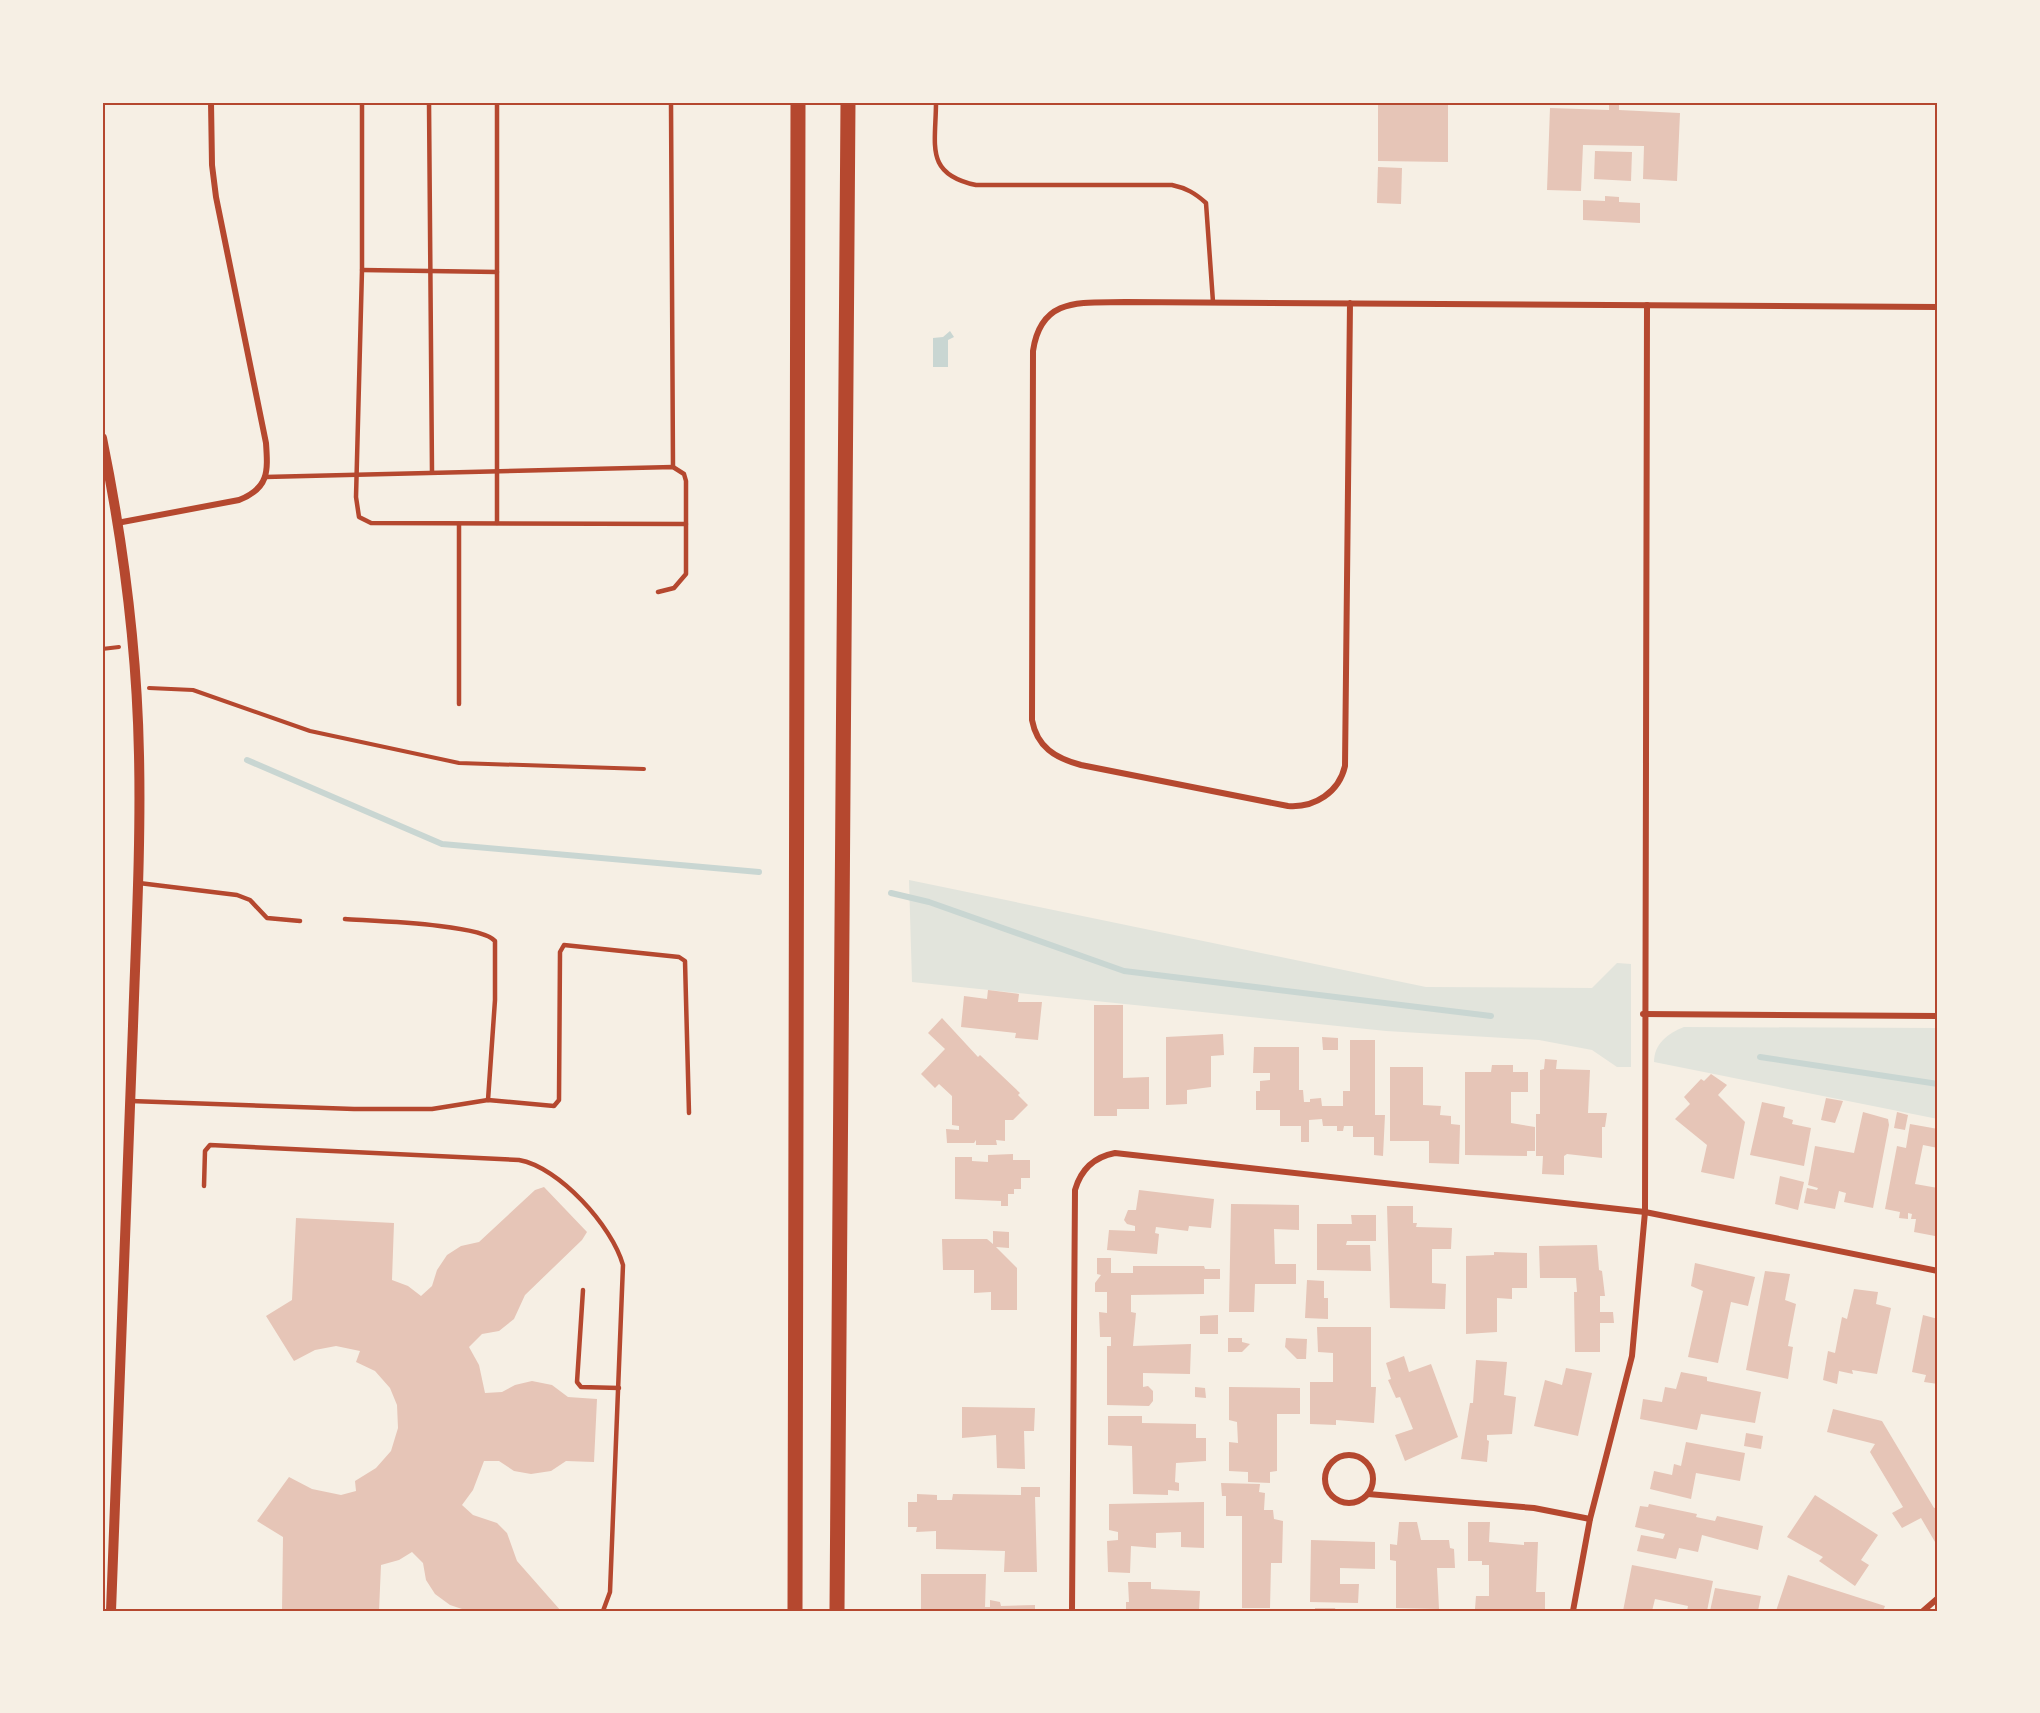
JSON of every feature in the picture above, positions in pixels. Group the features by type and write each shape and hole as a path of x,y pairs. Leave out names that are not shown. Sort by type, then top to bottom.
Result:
{"main road":[{"path":"795,1611 798,102"},
{"path":"837,1611 848,102"}],"street":[{"path":"117,523 239,500 253,494 265,477 268,468 266,443 216,197 212,165 211,102"},
{"path":"1350,303 1345,766 1342,779 1333,790 1310,805 1301,807 1081,765 1049,752 1034,731 1032,720 1033,351 1036,336 1052,312 1075,303 1214,302 1647,305 1938,308"},
{"path":"1573,1611 1590,1520 1632,1356 1645,1212 1643,1014 1647,305"},
{"path":"102,438 117,523 136,688 139,755 138,883 131,1101 116,1435 111,1611"},
{"path":"1643,1014 1938,1016"},
{"path":"1072,1611 1075,1190 1078,1179 1096,1159 1115,1153 1645,1212 1938,1271"},
{"path":"1368,1494 1373,1474 1360,1457 1347,1455 1334,1460 1329,1465 1324,1480 1331,1496 1338,1501 1354,1503 1368,1494 1534,1508 1590,1520"},
{"path":"1923,1611 1938,1598"}],"lane":[{"path":"362,102 362,270 356,497 359,517 363,521 459,524 687,524"},
{"path":"429,102 432,472"},
{"path":"497,102 497,524"},
{"path":"671,102 673,466"},
{"path":"936,102 936,160 942,170 961,182 976,185 1172,185 1186,188 1206,203 1214,302"},
{"path":"362,270 497,272"},
{"path":"265,477 673,466 684,474 686,481 686,574 674,588 658,592"},
{"path":"459,524 459,704"},
{"path":"138,883 237,895 250,900 267,918 300,921"},
{"path":"345,918 464,929 486,933 495,941 495,1000 488,1100"},
{"path":"131,1101 432,1109 488,1100 554,1106 559,1100 560,952 564,945 679,957 685,961 689,1113"},
{"path":"204,1186 205,1150 210,1145 525,1161 541,1166 568,1189 607,1231 618,1248 623,1265 610,1592 603,1611"},
{"path":"583,1290 577,1382 581,1386 619,1388"}],"path":[{"path":"136,688 193,690 310,731 459,763 644,769"}],"shaded area":[{"path":"950,331 954,337 948,340 948,367 933,367 933,338 943,337"},
{"path":"909,880 1426,987 1592,988 1617,963 1631,964 1631,1067 1617,1067 1592,1050 1539,1040 1386,1031 912,982"},
{"path":"1684,1027 1938,1028 1938,1119 1654,1062 1656,1050 1663,1040"}],"building":[{"path":"1378,102 1448,102 1448,162 1378,161"},
{"path":"1609,102 1619,102 1619,110 1680,113 1677,181 1643,179 1644,146 1583,145 1581,191 1547,190 1550,108 1609,110"},
{"path":"1595,151 1632,152 1631,181 1594,179"},
{"path":"1378,167 1402,168 1401,204 1377,203"},
{"path":"1605,196 1619,197 1619,202 1640,203 1640,223 1583,220 1583,200 1605,201"},
{"path":"988,990 1019,994 1018,1002 1042,1002 1038,1040 1015,1038 1016,1033 961,1027 964,996 987,999"},
{"path":"1094,1005 1123,1005 1123,1078 1149,1077 1149,1109 1117,1109 1117,1116 1094,1116"},
{"path":"942,1018 978,1057 980,1055 1020,1093 1018,1095 1028,1105 1013,1120 1005,1120 1005,1141 996,1140 997,1145 976,1145 976,1140 974,1143 947,1143 946,1129 959,1130 959,1126 952,1125 952,1096 939,1084 935,1088 921,1074 945,1049 928,1033"},
{"path":"1223,1034 1224,1055 1211,1056 1211,1087 1187,1090 1187,1104 1166,1105 1166,1037"},
{"path":"1322,1037 1338,1038 1338,1050 1323,1050"},
{"path":"1350,1040 1375,1040 1375,1115 1385,1115 1383,1156 1374,1155 1374,1137 1353,1137 1353,1126 1344,1126 1343,1131 1337,1131 1337,1126 1323,1126 1322,1119 1309,1120 1309,1142 1301,1142 1301,1126 1280,1126 1280,1110 1256,1110 1256,1091 1260,1091 1260,1081 1270,1080 1270,1073 1253,1073 1254,1047 1299,1047 1299,1090 1303,1090 1304,1102 1321,1098 1322,1106 1343,1106 1343,1091 1350,1091"},
{"path":"1545,1059 1557,1060 1556,1069 1590,1070 1588,1113 1607,1113 1605,1127 1602,1127 1602,1158 1567,1154 1564,1156 1564,1175 1542,1174 1543,1156 1536,1156 1536,1114 1540,1114 1540,1070 1544,1069"},
{"path":"1492,1065 1513,1065 1513,1072 1528,1072 1528,1092 1511,1092 1511,1123 1535,1127 1535,1151 1527,1151 1527,1156 1465,1155 1465,1072 1491,1072"},
{"path":"1390,1067 1423,1067 1423,1105 1441,1106 1440,1115 1451,1116 1451,1124 1460,1125 1459,1164 1429,1163 1429,1141 1390,1141"},
{"path":"1711,1074 1727,1085 1718,1095 1745,1122 1734,1179 1701,1172 1707,1145 1675,1119 1690,1104 1684,1097 1701,1079 1704,1081"},
{"path":"1826,1098 1843,1101 1835,1123 1821,1120"},
{"path":"1762,1102 1785,1107 1783,1117 1793,1120 1792,1124 1811,1128 1804,1166 1750,1155"},
{"path":"1863,1112 1888,1119 1889,1125 1873,1208 1844,1202 1846,1193 1839,1191 1835,1209 1804,1203 1807,1188 1817,1190 1818,1188 1808,1185 1815,1146 1854,1153"},
{"path":"1897,1112 1908,1115 1905,1130 1894,1128"},
{"path":"1910,1124 1938,1129 1938,1148 1923,1145 1915,1184 1938,1188 1938,1230 1935,1236 1914,1232 1916,1219 1911,1219 1912,1214 1908,1213 1908,1219 1899,1218 1900,1212 1885,1209 1897,1146 1906,1148"},
{"path":"1013,1154 1013,1160 1030,1160 1030,1178 1021,1178 1021,1189 1014,1189 1014,1194 1008,1194 1008,1206 1001,1206 1001,1201 955,1199 955,1157 972,1157 972,1161 988,1162 988,1155"},
{"path":"1780,1176 1804,1182 1798,1210 1775,1204"},
{"path":"544,1187 587,1232 582,1240 525,1295 514,1319 499,1331 482,1334 469,1347 479,1365 485,1393 502,1392 515,1385 532,1381 552,1385 568,1397 597,1399 594,1462 566,1461 551,1471 531,1474 514,1471 499,1461 484,1461 473,1490 462,1505 473,1515 497,1523 507,1533 517,1561 561,1611 468,1611 450,1605 435,1594 426,1580 423,1563 412,1552 399,1560 381,1565 379,1611 282,1611 283,1537 257,1521 289,1477 312,1489 341,1495 356,1491 355,1481 376,1468 391,1451 398,1428 397,1405 390,1388 375,1371 356,1362 360,1351 336,1346 315,1350 294,1361 266,1316 292,1300 296,1218 394,1223 392,1280 408,1286 421,1296 432,1286 437,1270 447,1255 461,1246 479,1242 535,1190"},
{"path":"1139,1190 1214,1199 1211,1228 1189,1226 1188,1231 1156,1227 1155,1233 1159,1234 1157,1254 1107,1250 1109,1230 1135,1231 1135,1226 1127,1224 1124,1220 1128,1210 1136,1210"},
{"path":"1231,1204 1299,1205 1299,1230 1274,1229 1275,1264 1296,1264 1296,1284 1255,1284 1254,1312 1229,1312"},
{"path":"1387,1206 1413,1206 1413,1223 1417,1223 1416,1227 1452,1228 1451,1249 1432,1249 1432,1283 1446,1284 1445,1309 1390,1308"},
{"path":"1351,1215 1376,1215 1376,1241 1347,1241 1346,1245 1370,1245 1371,1271 1317,1270 1317,1224 1352,1224"},
{"path":"993,1231 1009,1232 1009,1248 996,1247 1017,1268 1017,1310 991,1310 991,1292 974,1293 974,1270 943,1270 942,1239 987,1239 993,1244"},
{"path":"1597,1245 1599,1270 1602,1271 1605,1296 1600,1296 1600,1312 1613,1312 1614,1323 1600,1323 1600,1352 1575,1352 1574,1292 1577,1292 1576,1278 1540,1278 1539,1246"},
{"path":"1494,1252 1527,1253 1527,1288 1512,1288 1512,1299 1497,1298 1497,1332 1466,1334 1466,1256 1494,1255"},
{"path":"1097,1258 1111,1258 1111,1273 1133,1273 1133,1266 1204,1266 1205,1269 1220,1269 1220,1279 1204,1279 1204,1294 1131,1295 1131,1312 1136,1313 1133,1346 1191,1344 1190,1374 1143,1373 1143,1387 1148,1386 1153,1391 1153,1401 1149,1406 1107,1405 1107,1346 1111,1346 1111,1337 1100,1337 1099,1312 1107,1313 1107,1292 1095,1292 1095,1283 1101,1275 1097,1274"},
{"path":"1695,1263 1755,1277 1748,1306 1731,1302 1718,1363 1688,1357 1703,1291 1691,1286"},
{"path":"1765,1271 1790,1274 1785,1300 1796,1304 1788,1346 1793,1347 1788,1379 1746,1370"},
{"path":"1307,1280 1324,1281 1324,1298 1328,1298 1328,1319 1305,1318"},
{"path":"1854,1289 1878,1292 1876,1304 1891,1308 1877,1374 1852,1370 1853,1374 1839,1371 1837,1384 1823,1380 1828,1351 1835,1353 1842,1317 1847,1319"},
{"path":"1218,1315 1218,1334 1200,1334 1200,1316"},
{"path":"1923,1315 1938,1319 1938,1384 1924,1382 1926,1375 1912,1372"},
{"path":"1317,1327 1371,1327 1371,1387 1376,1387 1374,1423 1336,1420 1336,1425 1310,1424 1310,1382 1333,1382 1333,1353 1318,1352"},
{"path":"1228,1338 1242,1338 1242,1342 1250,1344 1242,1352 1228,1352"},
{"path":"1286,1338 1307,1339 1306,1359 1297,1359 1285,1347"},
{"path":"1404,1356 1409,1372 1431,1364 1458,1437 1405,1461 1395,1435 1413,1429 1400,1397 1396,1398 1388,1380 1391,1379 1386,1363"},
{"path":"1476,1360 1507,1362 1504,1395 1516,1397 1512,1434 1487,1435 1489,1441 1487,1462 1461,1459 1470,1403 1473,1403"},
{"path":"1566,1368 1592,1373 1578,1436 1534,1426 1545,1380 1562,1385"},
{"path":"1681,1372 1707,1377 1707,1381 1761,1392 1755,1423 1701,1414 1697,1430 1640,1419 1643,1399 1662,1402 1665,1387 1676,1389"},
{"path":"1195,1387 1205,1388 1206,1398 1195,1397"},
{"path":"1229,1387 1300,1388 1300,1414 1277,1414 1277,1471 1270,1472 1270,1483 1248,1482 1248,1472 1229,1471 1229,1442 1238,1443 1237,1422 1229,1420"},
{"path":"962,1407 1035,1408 1034,1431 1024,1431 1025,1469 997,1468 996,1435 962,1438"},
{"path":"1833,1409 1882,1421 1934,1508 1938,1507 1938,1547 1921,1518 1902,1528 1892,1513 1903,1507 1870,1452 1875,1444 1827,1432"},
{"path":"1108,1416 1142,1416 1142,1423 1196,1424 1196,1438 1206,1438 1206,1461 1176,1463 1175,1482 1179,1483 1179,1491 1168,1490 1168,1495 1133,1494 1132,1446 1108,1445"},
{"path":"1746,1433 1763,1436 1761,1449 1744,1446"},
{"path":"1686,1442 1745,1453 1740,1481 1696,1473 1691,1499 1650,1489 1654,1471 1672,1475 1674,1464 1681,1466"},
{"path":"1221,1483 1260,1484 1259,1492 1265,1493 1264,1510 1273,1510 1274,1519 1283,1521 1282,1563 1271,1563 1270,1608 1242,1608 1242,1516 1226,1516 1226,1496 1222,1496"},
{"path":"1021,1487 1040,1487 1040,1497 1035,1497 1037,1572 1004,1572 1005,1551 936,1549 936,1531 916,1532 917,1527 908,1527 908,1502 917,1502 917,1494 937,1495 937,1500 952,1500 953,1494 1021,1495"},
{"path":"1815,1495 1878,1535 1861,1560 1869,1565 1855,1586 1819,1561 1823,1557 1787,1537"},
{"path":"1204,1502 1204,1548 1181,1547 1181,1532 1156,1533 1156,1548 1131,1546 1130,1573 1108,1572 1107,1541 1118,1540 1118,1532 1109,1530 1109,1504"},
{"path":"1649,1504 1697,1514 1696,1517 1715,1521 1717,1516 1763,1526 1758,1550 1702,1535 1698,1552 1679,1548 1676,1559 1637,1551 1641,1535 1663,1539 1665,1534 1635,1527 1640,1506 1648,1507"},
{"path":"1399,1522 1417,1522 1421,1540 1449,1540 1450,1548 1454,1549 1455,1568 1437,1568 1439,1609 1396,1608 1396,1561 1390,1560 1390,1544 1397,1545"},
{"path":"1468,1522 1490,1522 1489,1542 1524,1545 1524,1542 1538,1542 1536,1592 1545,1592 1545,1609 1471,1611 1475,1609 1476,1596 1489,1596 1489,1565 1482,1565 1482,1561 1468,1561"},
{"path":"1311,1540 1375,1542 1375,1569 1340,1568 1340,1584 1359,1584 1358,1603 1310,1602"},
{"path":"1632,1565 1713,1581 1707,1611 1687,1611 1688,1606 1655,1599 1652,1611 1623,1611"},
{"path":"921,1574 986,1574 985,1607 990,1607 990,1600 1000,1602 1001,1606 1035,1605 1035,1611 921,1611"},
{"path":"1788,1575 1885,1606 1883,1611 1776,1611"},
{"path":"1128,1582 1151,1582 1151,1589 1200,1591 1199,1611 1126,1611 1126,1602 1129,1602"},
{"path":"1715,1588 1761,1596 1758,1611 1710,1611"},
{"path":"1315,1608 1335,1608 1336,1611 1315,1611"}],"waterway":[{"path":"247,760 442,844 759,872"},
{"path":"891,893 929,902 1124,971 1491,1016"},
{"path":"1760,1057 1938,1084"}]}
